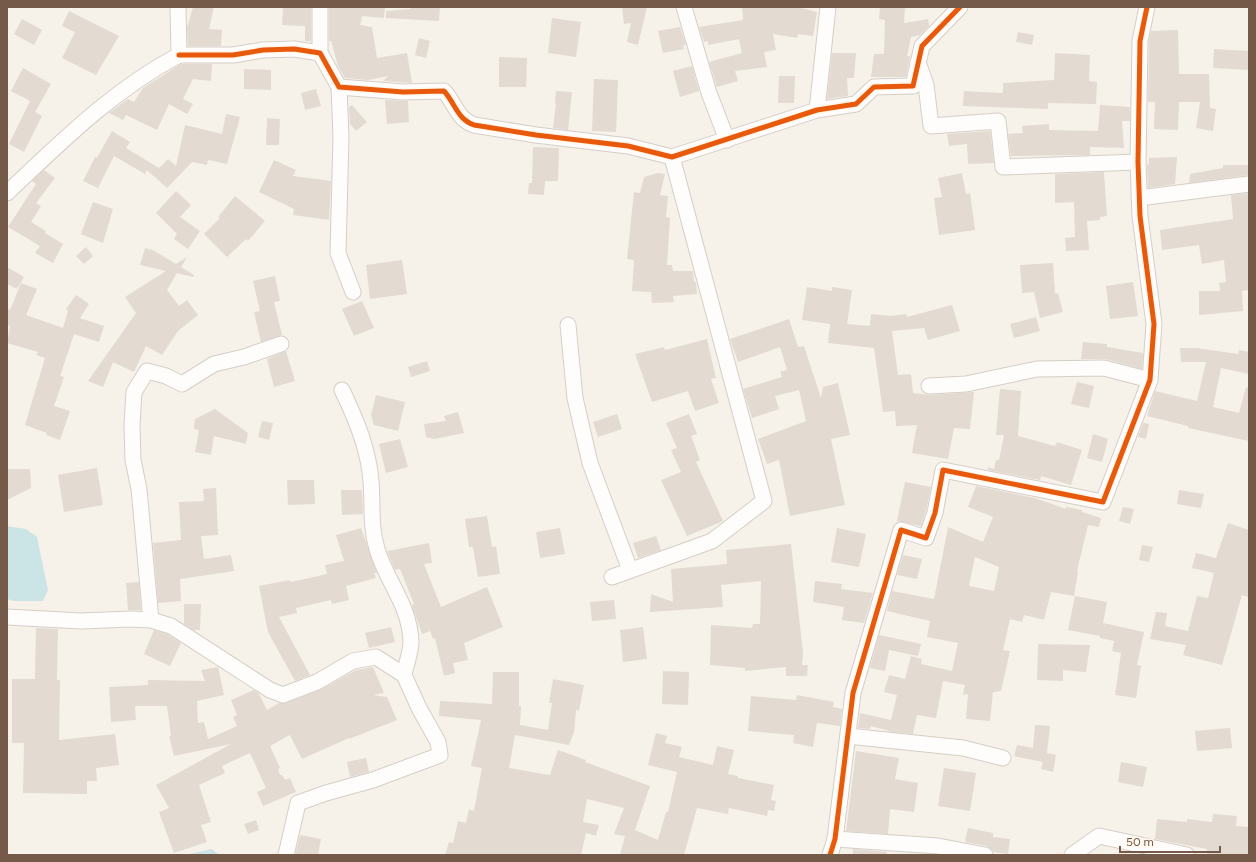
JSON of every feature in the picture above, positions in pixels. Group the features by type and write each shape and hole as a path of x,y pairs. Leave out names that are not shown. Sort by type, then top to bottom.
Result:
{"street":[{"path":"178,7 179,55"},
{"path":"320,7 320,53 339,87 341,136 338,253 353,292"},
{"path":"684,7 709,93 728,140"},
{"path":"817,110 828,7"},
{"path":"339,87 403,92 444,91 461,117 466,122 474,125 536,135 628,146 672,157 817,110 856,104 874,87 913,86 922,46 960,7"},
{"path":"830,855 835,839 853,693 901,530 926,538 935,513 943,470 1103,502 1150,380 1154,324 1140,216 1138,162 1140,41 1147,7"},
{"path":"7,193 81,123 152,69 179,55 234,55 263,50 294,50 320,53"},
{"path":"918,62 926,85 931,126 998,121 1003,167 1138,162"},
{"path":"612,577 712,541 764,501 672,157"},
{"path":"1139,198 1249,184"},
{"path":"568,325 575,398 590,463 630,570"},
{"path":"151,620 139,489 134,460 132,425 134,392 148,371 166,376 182,384 214,364 244,357 281,344"},
{"path":"930,386 966,384 1037,369 1104,368 1150,380"},
{"path":"342,390 354,415 364,443 372,482 371,517 377,549 406,612 411,642 404,675"},
{"path":"7,617 81,621 131,619 151,620 170,626 210,650 270,690 283,695 317,682 353,661 376,657 404,675 419,708 438,742 440,755 373,780 326,793 298,803 286,855"},
{"path":"848,736 963,748 1003,758"},
{"path":"1072,855 1099,836 1187,855"},
{"path":"835,839 938,846 985,855"}],"water":[{"path":"7,526 26,529 37,537 48,590 43,601 14,601 7,599"},
{"path":"212,849 219,855 185,855"}],"building":[{"path":"193,7 214,7 209,29 222,30 221,46 188,46 187,28"},
{"path":"283,7 311,7 311,41 305,41 305,26 282,25"},
{"path":"329,7 385,7 384,18 362,16 360,25 372,27 377,58 407,53 412,83 383,81 388,76 368,80 345,78 338,66 331,41 329,41"},
{"path":"411,7 440,7 439,21 386,18 386,11 411,9"},
{"path":"622,7 647,7 638,45 627,42 631,23 624,24"},
{"path":"742,7 802,7 801,8 817,12 813,36 798,34 797,38 773,34 776,50 764,52 767,67 735,71 738,81 717,87 709,62 742,53 739,39 708,45 708,41 704,42 699,27 743,20"},
{"path":"880,7 905,7 904,23 928,19 929,26 920,35 911,37 907,56 910,56 906,77 871,77 874,54 884,54 885,20 879,19"},
{"path":"69,11 119,36 96,75 62,58 75,32 62,26"},
{"path":"552,18 581,22 576,57 548,53"},
{"path":"22,19 42,30 34,45 14,34"},
{"path":"680,27 686,45 683,45 684,49 663,53 658,31"},
{"path":"1178,30 1179,74 1209,74 1210,108 1216,109 1213,131 1196,128 1200,102 1179,102 1178,130 1154,129 1155,102 1148,102 1149,42 1151,31"},
{"path":"1018,32 1034,35 1032,45 1016,42"},
{"path":"419,38 430,41 426,58 415,55"},
{"path":"1214,49 1249,51 1249,70 1213,68"},
{"path":"832,53 856,53 854,78 847,78 848,96 827,99"},
{"path":"1055,53 1090,55 1089,81 1097,82 1096,104 1048,103 1048,109 963,106 964,91 1003,93 1003,83 1054,80"},
{"path":"499,57 527,58 526,87 499,87"},
{"path":"181,64 212,64 211,81 193,79 183,99 193,104 187,114 169,104 157,130 126,115 123,120 109,113 128,99 134,102 143,88"},
{"path":"692,66 699,91 680,97 673,71"},
{"path":"23,68 51,84 35,112 42,116 24,152 9,144 30,101 11,91"},
{"path":"244,69 271,70 271,90 244,89"},
{"path":"779,76 795,76 794,103 778,103"},
{"path":"594,79 618,80 616,132 592,131"},
{"path":"316,89 321,106 305,110 301,93"},
{"path":"556,91 572,92 568,130 553,128"},
{"path":"385,100 408,101 409,122 387,124"},
{"path":"352,105 367,122 356,131 350,124 349,107"},
{"path":"1100,105 1130,107 1130,121 1122,121 1124,148 1090,147 1090,155 1011,156 1008,134 1023,133 1022,126 1049,124 1049,130 1098,131"},
{"path":"226,114 240,117 227,164 208,160 207,165 192,162 167,188 147,170 145,174 114,156 98,188 83,181 95,157 97,158 112,131 130,142 126,148 159,168 168,159 176,166 185,125 222,134"},
{"path":"267,118 280,119 279,145 266,145"},
{"path":"990,131 994,163 968,164 967,144 949,146 947,134"},
{"path":"533,147 559,148 558,181 545,181 544,195 528,194 529,183 532,183"},
{"path":"1177,157 1175,184 1148,188 1147,165 1149,164 1149,158"},
{"path":"274,160 296,170 293,176 331,181 329,220 293,215 294,209 259,192"},
{"path":"1223,165 1249,165 1249,175 1189,183 1190,174 1223,168"},
{"path":"44,170 55,178 36,203 41,206 31,222 63,244 53,263 35,253 40,246 8,227 36,184 32,181"},
{"path":"1104,172 1107,216 1100,217 1100,220 1087,221 1089,250 1066,251 1065,238 1075,237 1074,202 1055,203 1055,174"},
{"path":"658,173 665,174 660,195 668,196 666,217 670,218 667,265 672,265 673,271 693,271 697,294 673,296 674,302 652,303 651,292 632,291 634,260 627,259 634,192 640,193 644,177"},
{"path":"962,173 966,194 970,193 975,230 939,235 934,198 942,197 938,178"},
{"path":"176,191 191,205 180,217 200,231 188,249 174,239 177,234 156,213"},
{"path":"1249,193 1249,290 1242,291 1243,311 1199,315 1199,291 1220,291 1219,283 1226,282 1224,260 1202,264 1199,245 1162,250 1160,230 1233,219 1231,195"},
{"path":"235,196 265,221 248,241 246,239 227,257 204,234 220,218 218,217"},
{"path":"93,202 113,209 103,243 81,234"},
{"path":"86,247 93,256 84,264 76,256"},
{"path":"145,248 153,250 176,264 187,257 181,267 194,275 193,277 177,273 167,290 179,306 187,300 198,315 178,331 162,355 146,346 134,372 113,362 103,387 88,381 136,313 125,297 166,271 140,265"},
{"path":"402,260 407,294 370,299 366,265"},
{"path":"1053,263 1055,294 1058,293 1063,312 1040,318 1034,292 1022,293 1020,265"},
{"path":"7,267 24,277 17,289 7,284"},
{"path":"275,276 280,301 274,302 282,335 261,342 254,312 260,311 253,281"},
{"path":"1133,282 1138,316 1110,319 1106,286"},
{"path":"21,283 37,289 26,315 63,328 68,311 66,309 76,295 89,304 80,318 104,326 99,342 74,334 60,376 64,377 54,406 70,411 60,440 46,435 47,433 25,425 45,358 36,355 38,352 7,343 10,326 7,324 7,308 10,310"},
{"path":"807,287 832,291 832,287 852,290 847,324 870,326 871,314 890,316 906,314 907,317 952,305 960,331 928,340 924,328 892,331 898,375 911,374 913,393 929,395 974,392 970,429 954,428 948,459 912,453 917,425 896,426 895,411 883,412 874,348 828,343 830,324 802,320"},
{"path":"362,301 374,328 354,336 342,309"},
{"path":"1036,317 1040,331 1014,338 1010,324"},
{"path":"789,319 798,347 804,346 821,398 823,387 838,383 850,435 831,439 845,505 790,516 779,460 767,464 758,439 806,421 799,390 775,396 779,409 752,418 743,389 782,377 780,372 787,370 780,347 738,362 730,339"},
{"path":"707,339 716,378 711,379 719,403 695,411 688,391 652,402 635,354 664,347 665,350"},
{"path":"1083,342 1107,344 1107,347 1143,353 1142,369 1106,359 1081,359"},
{"path":"1180,348 1197,348 1238,354 1239,350 1249,352 1249,374 1221,368 1213,407 1239,413 1246,387 1249,388 1249,441 1188,428 1188,426 1147,416 1155,391 1197,401 1206,362 1181,362"},
{"path":"286,351 295,381 274,387 267,359"},
{"path":"427,361 430,371 411,377 408,367"},
{"path":"1077,382 1094,386 1089,408 1071,404"},
{"path":"1000,389 1021,391 1018,436 1055,446 1057,442 1082,450 1071,485 1041,476 1040,480 988,470 988,467 994,469 996,460 999,460 1004,435 996,435"},
{"path":"376,395 405,402 398,431 374,425 371,415"},
{"path":"215,409 248,433 246,444 214,436 211,455 195,452 199,430 194,429 195,419"},
{"path":"458,412 464,433 434,439 426,437 424,424 446,421 444,416"},
{"path":"617,414 622,429 598,437 593,422"},
{"path":"689,414 697,434 691,436 700,460 696,462 723,521 687,536 661,480 681,472 671,450 677,448 666,423"},
{"path":"262,421 273,423 269,440 258,437"},
{"path":"1143,423 1149,424 1146,439 1138,437"},
{"path":"1093,434 1108,439 1102,462 1087,458"},
{"path":"400,439 408,467 386,473 379,444"},
{"path":"97,468 103,505 64,512 58,475"},
{"path":"7,469 30,469 31,488 7,500"},
{"path":"287,480 314,480 315,504 288,505"},
{"path":"905,482 931,487 921,526 897,521"},
{"path":"976,486 1035,498 1066,509 1066,507 1082,510 1082,512 1101,518 1099,527 1088,525 1077,571 1074,596 1051,592 1044,620 1024,615 1022,622 1010,619 1003,650 1010,651 1001,691 993,692 990,721 966,719 968,694 963,695 965,685 943,681 936,718 917,715 913,734 893,732 871,726 870,729 858,728 860,713 891,720 897,695 884,692 889,675 905,679 911,656 922,659 921,664 952,671 958,643 927,637 930,621 887,611 892,591 934,599 948,527 983,542 993,517 968,507","holes":["975,557 999,567 994,591 969,586"]},
{"path":"216,488 218,535 201,536 204,559 231,555 234,571 180,579 181,601 158,603 153,543 181,540 179,502 204,501 203,489"},
{"path":"341,490 362,490 363,514 342,515"},
{"path":"1179,490 1204,494 1201,508 1177,504"},
{"path":"1123,507 1134,509 1130,524 1119,521"},
{"path":"487,516 492,547 496,546 500,574 478,577 473,547 469,547 465,519"},
{"path":"1228,523 1249,530 1249,597 1242,595 1222,665 1183,655 1186,645 1150,639 1156,612 1167,613 1165,626 1188,631 1197,596 1208,598 1214,573 1192,568 1196,553 1216,558"},
{"path":"361,528 377,573 374,573 376,578 346,586 349,600 332,604 331,600 296,608 297,613 279,617 310,675 295,681 268,632 259,586 290,580 291,582 327,574 325,565 344,561 336,535"},
{"path":"560,528 565,554 540,558 536,532"},
{"path":"837,528 866,534 859,567 831,562"},
{"path":"656,536 661,550 638,558 633,543"},
{"path":"429,543 432,563 424,564 441,607 487,587 503,627 464,643 468,660 453,663 455,673 444,676 435,638 433,639 430,631 422,634 412,605 414,604 400,569 395,570 387,551"},
{"path":"791,544 803,653 802,665 808,665 807,676 786,676 786,667 745,671 745,668 710,665 711,625 752,628 753,624 760,624 761,581 721,585 723,607 650,612 651,594 673,602 671,569 727,564 726,550"},
{"path":"1142,545 1153,547 1149,562 1139,560"},
{"path":"903,555 922,559 917,579 897,575"},
{"path":"815,581 842,584 841,589 873,593 864,623 842,620 844,607 813,602"},
{"path":"139,582 141,610 128,610 126,583"},
{"path":"1075,596 1107,602 1103,623 1144,632 1137,665 1141,666 1136,698 1115,695 1121,653 1112,651 1114,641 1100,638 1100,636 1068,630"},
{"path":"614,600 616,619 592,621 590,602"},
{"path":"184,604 201,604 200,630 193,630 184,624"},
{"path":"391,627 395,642 369,648 365,633"},
{"path":"643,627 647,659 623,662 620,630"},
{"path":"36,628 58,629 57,680 60,680 59,740 115,734 119,765 96,768 97,781 87,781 87,794 23,793 24,743 12,743 12,679 35,679"},
{"path":"154,630 167,634 181,643 170,666 144,654"},
{"path":"879,635 921,644 918,656 889,650 885,671 870,668"},
{"path":"1038,644 1090,645 1086,672 1063,670 1063,681 1037,680"},
{"path":"218,667 224,695 197,701 198,723 204,722 208,739 237,726 233,717 237,715 231,700 254,690 259,694 267,710 279,703 286,703 320,690 356,670 373,667 384,693 373,695 387,697 397,720 349,738 302,759 290,735 270,746 280,768 278,769 280,775 282,775 285,780 290,778 296,792 263,806 257,792 266,788 250,753 222,766 225,773 199,785 211,822 201,825 207,842 174,853 159,812 169,808 156,785 231,744 174,756 169,736 171,736 167,706 135,706 136,720 111,722 109,687 148,685 148,680 205,681 201,670"},
{"path":"663,671 689,672 688,705 662,704"},
{"path":"493,672 519,672 519,706 521,706 520,725 548,730 552,703 549,703 553,679 584,685 579,711 576,710 574,732 569,745 515,735 509,768 550,775 558,750 586,760 585,762 650,786 635,830 658,840 666,812 668,812 677,772 648,765 656,733 667,736 665,743 682,747 679,757 713,765 717,746 734,750 728,774 738,776 738,778 774,785 771,800 776,801 774,811 768,810 767,816 729,808 728,814 697,808 684,855 620,855 625,836 614,834 624,808 587,799 583,822 599,825 596,836 586,833 581,855 445,855 449,842 453,843 458,821 466,823 469,809 474,811 482,768 471,766 481,720 439,716 440,701 492,704"},
{"path":"797,695 834,702 833,707 842,709 840,726 817,723 813,747 793,743 794,735 748,731 751,696 796,700"},
{"path":"1035,725 1050,726 1047,753 1056,755 1053,772 1041,769 1043,762 1014,756 1017,745 1033,748"},
{"path":"1230,728 1232,748 1197,751 1195,731"},
{"path":"856,751 899,758 895,779 918,783 914,812 890,809 888,834 846,831"},
{"path":"366,758 369,772 350,777 347,762"},
{"path":"1121,762 1147,767 1143,787 1118,782"},
{"path":"944,768 976,773 970,811 938,806"},
{"path":"1213,814 1237,816 1236,826 1249,827 1249,855 1207,855 1207,849 1155,839 1157,819 1187,822 1187,819 1212,822"},
{"path":"256,820 259,830 248,834 244,824"},
{"path":"968,828 993,833 993,837 1010,839 1008,854 994,852 987,846 965,842"},
{"path":"300,835 321,839 318,855 295,855"},
{"path":"853,849 887,852 887,855 853,855"}],"cycle path":[{"path":"179,55 233,55 263,50 294,49 320,53 339,87 403,92 444,91 460,115 474,125 536,135 628,146 672,157 817,110 856,104 874,87 913,86 922,46 960,7"},
{"path":"830,855 835,839 853,693 901,530 926,538 935,513 943,470 1103,502 1150,380 1154,324 1140,216 1138,162 1140,41 1147,7"}]}
